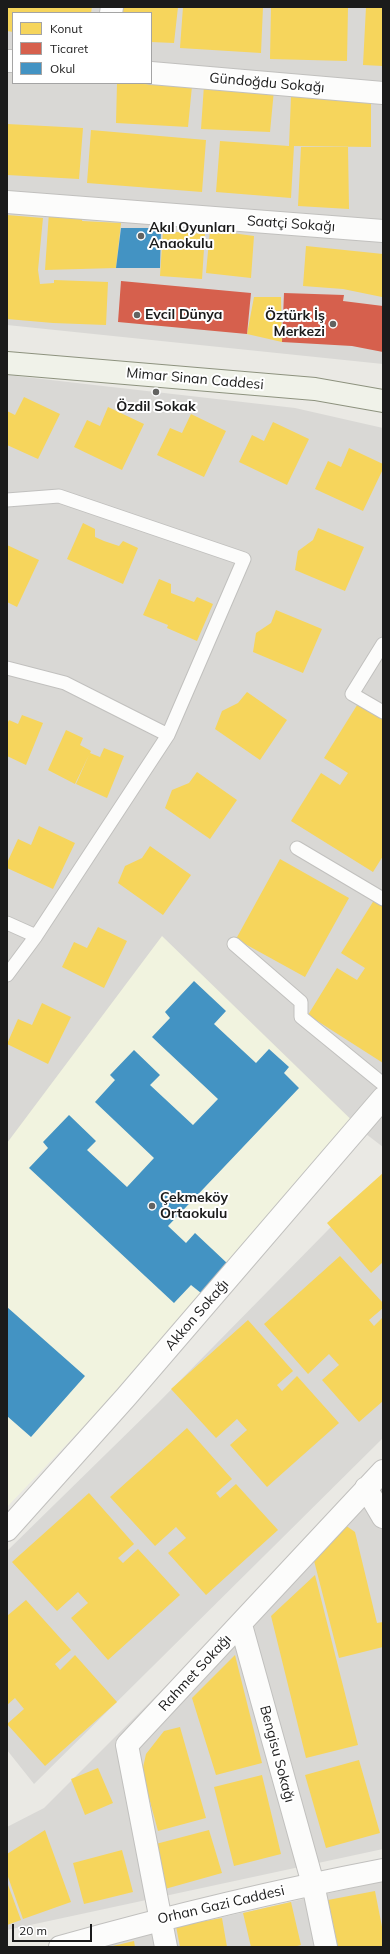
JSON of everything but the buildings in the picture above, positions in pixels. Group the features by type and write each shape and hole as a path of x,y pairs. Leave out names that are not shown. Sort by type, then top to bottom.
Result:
{"main road":[{"name":"Mimar Sinan Caddesi","path":"7,363 315,390 383,401"}],"street":[{"name":"Gündoğdu Sokağı","path":"152,73 383,93"},
{"name":"Saatçi Sokağı","path":"7,202 383,231"},
{"name":"Akkon Sokağı","path":"7,1530 126,1397 383,1098"},
{"name":"Rahmet Sokağı","path":"160,1919 127,1745 241,1625 383,1471"},
{"path":"366,1488 383,1517"},
{"name":"Bengisu Sokağı","path":"241,1625 313,1884 326,1947"},
{"name":"Orhan Gazi Caddesi","path":"60,1947 160,1919 313,1884 383,1870"},
{"path":"160,1919 166,1947"}],"lane":[{"path":"7,500 58,496 244,559 168,735 36,936 7,974"},
{"path":"383,644 352,694 383,712"},
{"path":"7,668 65,683 168,735"},
{"path":"297,848 383,899"},
{"path":"7,923 36,936"},
{"path":"234,944 301,1002 301,1017 383,1084"}],"shaded area":[{"path":"7,7 383,7 383,364 7,325"},
{"path":"7,375 295,408 383,428 383,1147 366,1134 7,1143"},
{"name":"Çekmeköy Ortaokulu","path":"162,936 366,1134 7,1507 7,1143"},
{"path":"383,1174 383,1438 34,1784 7,1750 7,1551 158,1403"},
{"path":"383,1469 383,1849 7,1930 7,1827 44,1808"},
{"path":"383,1881 383,1947 89,1947"}],"place":[{"name":"Akıl Oyunları Anaokulu","path":"141,236"},
{"name":"Evcil Dünya","path":"137,315"},
{"name":"Öztürk İş Merkezi","path":"333,324"},
{"name":"Özdil Sokak","path":"156,392"},
{"name":"Çekmeköy Ortaokulu","path":"152,1206"}]}
